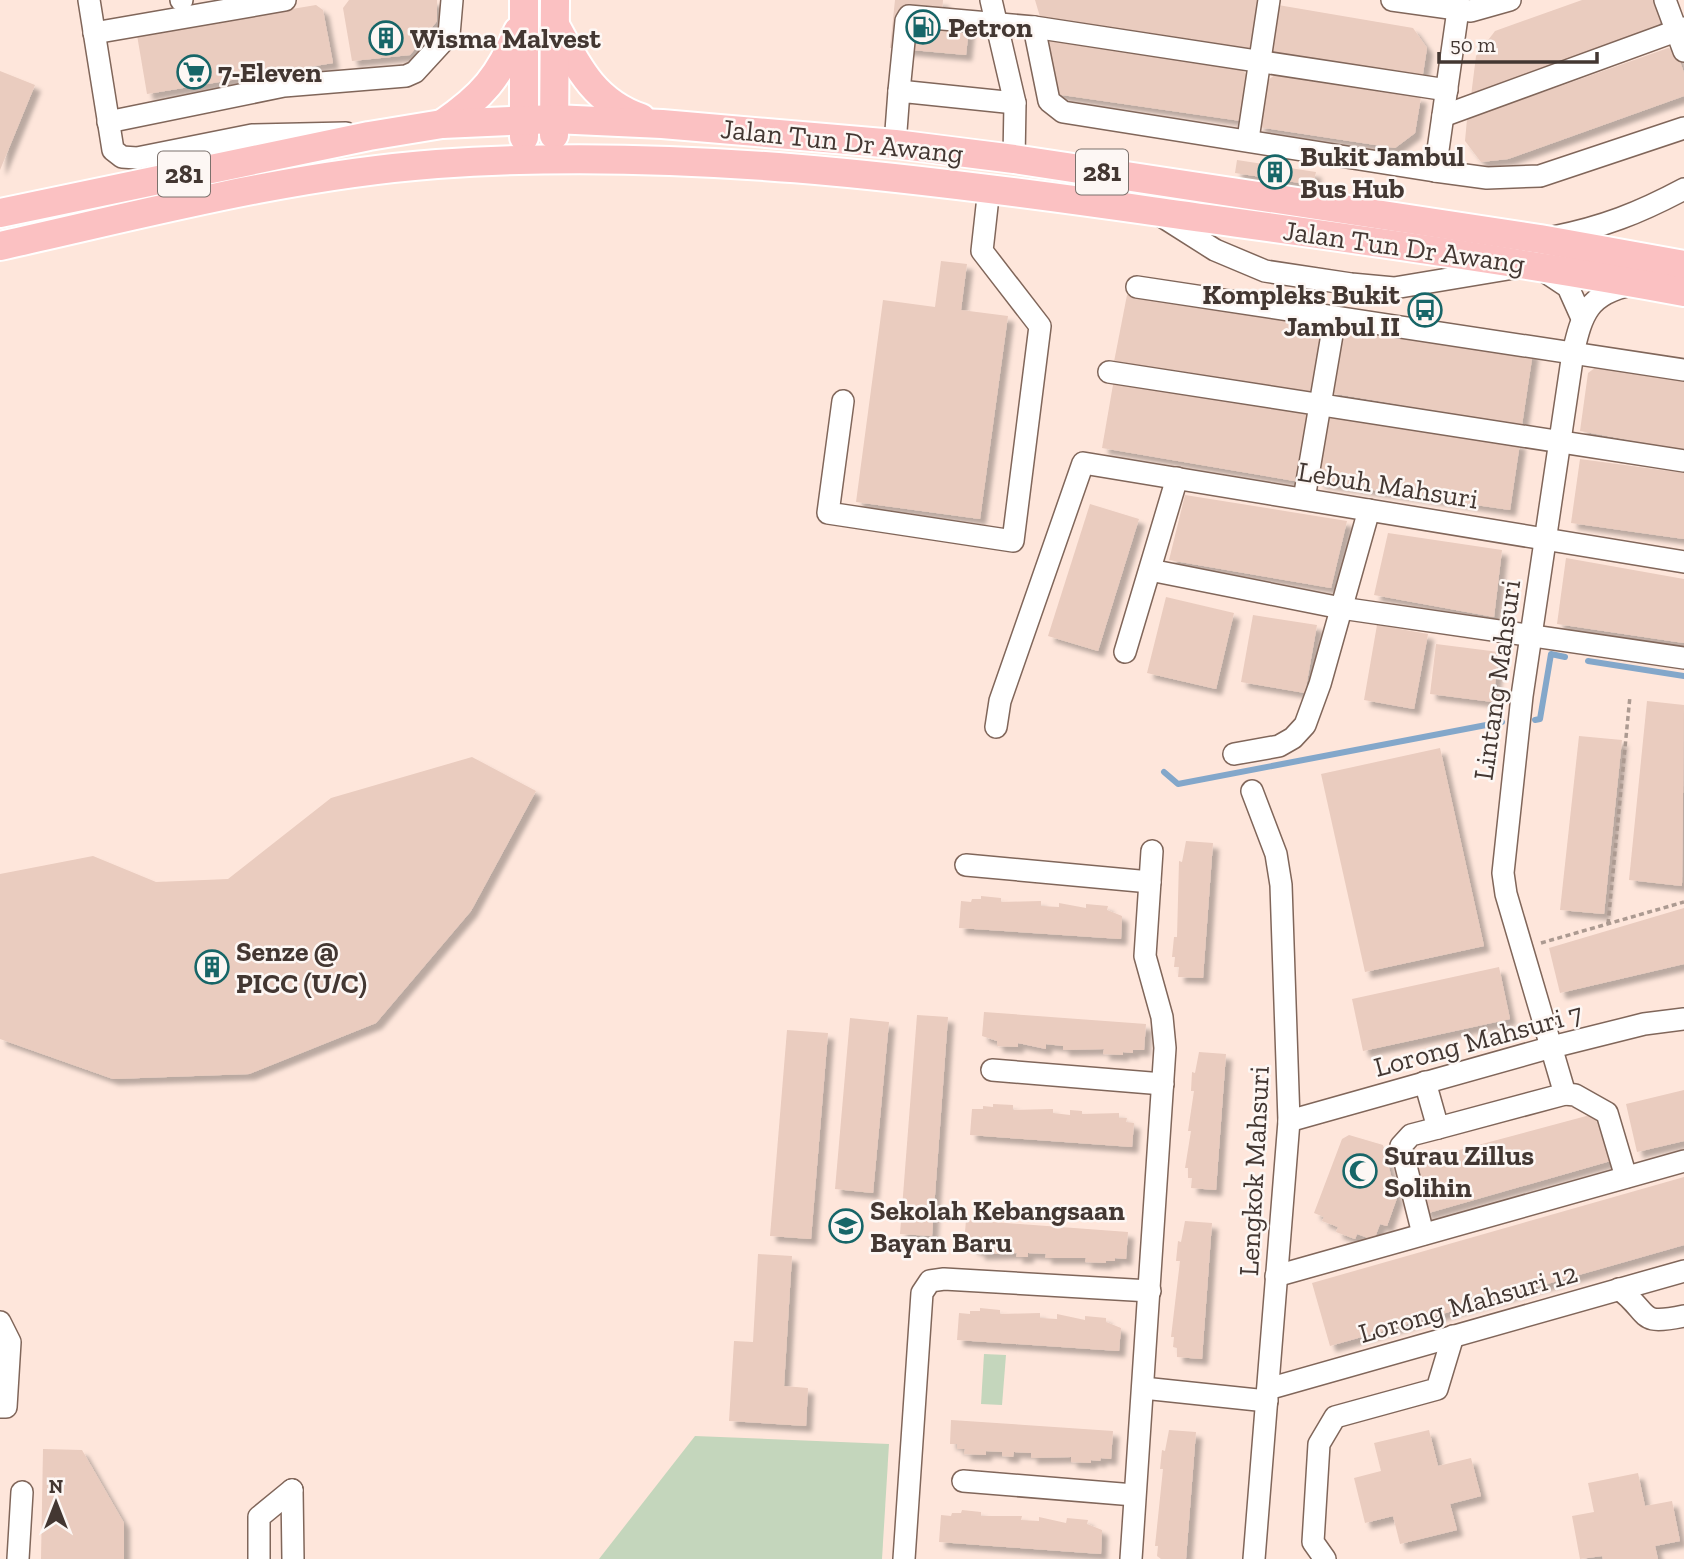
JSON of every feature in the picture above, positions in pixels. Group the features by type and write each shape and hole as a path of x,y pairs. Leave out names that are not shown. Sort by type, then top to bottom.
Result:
{"main road":[{"path":"523,11 524,159"},
{"path":"442,124 485,90 504,66 523,11"},
{"path":"555,11 555,159"},
{"path":"555,11 592,88 626,113 662,124"},
{"name":"Jalan Tun Dr Awang","path":"0,213 369,136 442,124 523,119 662,124 895,144 1014,159 1536,252 1636,283 1684,292"},
{"name":"Jalan Tun Dr Awang","path":"0,246 338,174 524,159 662,159 897,176 1151,211 1684,265"}],"street":[{"path":"89,0 108,121 114,150 121,157 137,158 252,135 333,132 369,136"},
{"path":"94,33 285,0"},
{"path":"108,121 284,86 406,76 415,72 449,35 452,0"},
{"path":"991,0 1015,103 1014,159"},
{"path":"1248,139 1269,0"},
{"path":"1392,0 1458,10 1482,10 1510,0"},
{"path":"1443,116 1682,37 1665,0"},
{"path":"1435,171 1458,10"},
{"path":"895,144 906,21 909,16 1034,27 1447,90"},
{"path":"1034,27 1049,101 1054,108 1063,112 1248,139 1435,171 1487,178 1540,176 1684,128"},
{"path":"899,91 1015,103"},
{"path":"843,401 828,513 1013,541 1040,326 982,251 989,188"},
{"path":"1151,211 1186,229 1215,250 1265,271 1394,288 1536,252 1600,228 1684,189"},
{"path":"1536,252 1568,288 1581,316 1610,289 1636,283"},
{"path":"1137,288 1684,370"},
{"name":"Lintang Mahsuri","path":"1565,1094 1506,894 1503,849 1559,442 1581,316"},
{"path":"1304,499 1335,317"},
{"path":"1109,372 1684,461"},
{"name":"Lebuh Mahsuri","path":"996,727 1000,701 1083,463 1684,562"},
{"path":"1125,652 1177,478"},
{"path":"1234,754 1279,746 1293,738 1305,725 1317,697 1369,510"},
{"path":"1150,570 1341,608 1684,658"},
{"name":"Lengkok Mahsuri","path":"1252,791 1276,853 1281,885 1289,1121 1254,1559"},
{"path":"1130,1559 1165,1048 1162,1017 1145,956 1152,851"},
{"path":"966,865 1150,882"},
{"name":"Lorong Mahsuri 7","path":"1289,1121 1552,1047 1644,1024 1684,1019"},
{"path":"992,1070 1163,1084"},
{"path":"1425,1082 1438,1128"},
{"path":"1423,1234 1401,1146 1411,1135 1565,1094 1575,1095 1607,1113 1626,1177"},
{"path":"1276,1276 1684,1161"},
{"name":"Lorong Mahsuri 12","path":"1267,1395 1452,1336 1684,1271"},
{"path":"904,1559 922,1293 930,1281 944,1279 1150,1291"},
{"path":"1619,1289 1647,1319 1656,1321 1684,1315"},
{"path":"0,1322 10,1342 6,1407 0,1407"},
{"path":"1325,1559 1313,1542 1319,1444 1335,1417 1437,1389 1452,1336"},
{"path":"1143,1388 1267,1395"},
{"path":"963,1482 1134,1495"},
{"path":"259,1559 259,1517 292,1490 293,1559"},
{"path":"18,1559 22,1492"}],"path":[{"path":"1608,924 1630,696"},
{"path":"1523,949 1684,902"}],"green space":[{"path":"984,1354 1006,1355 1002,1405 981,1404"},
{"path":"695,1436 889,1444 882,1559 599,1559"}],"building":[{"name":"Wisma Malvest","path":"349,0 437,0 437,21 410,55 352,61 343,8"},
{"name":"Petron","path":"895,0 943,0 941,26 969,28 966,55 890,48"},
{"path":"1035,0 1259,0 1253,45 1245,53 1041,20"},
{"path":"1582,0 1655,0 1662,19 1656,30 1471,96 1476,56 1495,31"},
{"path":"316,5 323,10 333,63 147,94 137,35"},
{"path":"1278,5 1413,28 1427,48 1422,80 1276,58 1270,49"},
{"path":"1044,38 1241,69 1248,76 1241,121 1055,94"},
{"path":"1668,48 1676,50 1684,73 1684,96 1508,159 1481,162 1465,141 1467,119"},
{"path":"0,71 35,85 0,170"},
{"path":"1275,75 1421,97 1415,133 1395,148 1258,127 1265,82"},
{"name":"Bukit Jambul Bus Hub","path":"1237,160 1316,172 1313,185 1235,173"},
{"path":"941,261 967,264 961,310 1008,316 980,519 856,502 883,300 935,307"},
{"path":"1127,295 1326,320 1313,394 1113,367"},
{"path":"1341,321 1533,352 1522,425 1330,393"},
{"path":"1599,365 1684,379 1684,450 1580,431 1588,373"},
{"path":"1114,379 1310,409 1300,482 1102,448"},
{"path":"1328,410 1520,443 1510,510 1318,482"},
{"path":"1580,459 1684,473 1684,539 1571,523"},
{"path":"1185,495 1347,521 1331,588 1169,560"},
{"path":"1090,504 1139,519 1098,651 1048,636"},
{"path":"1388,533 1502,550 1494,617 1374,595"},
{"path":"1566,558 1684,579 1684,643 1557,624"},
{"path":"1166,597 1234,613 1216,689 1147,673"},
{"path":"1253,615 1317,625 1305,693 1241,682"},
{"path":"1377,625 1428,634 1414,709 1364,700"},
{"path":"1436,644 1499,652 1493,702 1430,694"},
{"path":"1647,701 1684,705 1682,886 1629,880"},
{"path":"1579,736 1622,740 1604,914 1560,910"},
{"path":"1440,748 1484,946 1365,972 1321,774"},
{"name":"Senze @ PICC (U/C)","path":"472,757 536,791 471,911 376,1023 249,1074 113,1079 0,1039 0,874 93,856 156,882 228,879 331,798"},
{"path":"1186,841 1213,843 1203,978 1178,977 1179,967 1174,967 1175,957 1172,957 1174,937 1177,937 1179,861 1182,862"},
{"path":"981,896 1001,898 1001,902 1041,901 1041,906 1059,907 1059,903 1086,908 1086,904 1108,906 1107,910 1122,916 1121,939 959,928 961,901 971,902 972,899 981,899"},
{"path":"1684,908 1684,964 1560,993 1549,948"},
{"path":"1499,967 1510,1019 1363,1051 1352,999"},
{"path":"984,1012 1146,1024 1144,1050 1123,1052 1123,1055 1103,1054 1104,1049 1063,1050 1063,1046 1046,1044 1046,1049 1018,1043 1018,1047 997,1046 997,1041 982,1036"},
{"path":"917,1015 948,1017 932,1236 900,1234"},
{"path":"850,1018 889,1022 873,1193 835,1189"},
{"path":"787,1030 828,1033 811,1239 770,1236"},
{"path":"1199,1052 1226,1054 1216,1190 1191,1188 1192,1178 1188,1178 1188,1168 1185,1168 1194,1091 1191,1091 1192,1072 1195,1073"},
{"path":"1684,1090 1684,1141 1637,1152 1626,1104"},
{"path":"993,1104 1013,1105 1013,1110 1053,1109 1053,1113 1070,1115 1070,1110 1082,1111 1082,1114 1119,1113 1119,1118 1127,1118 1126,1122 1134,1123 1132,1147 970,1135 972,1109 993,1107"},
{"path":"1590,1115 1603,1121 1614,1160 1425,1214 1414,1176 1422,1160"},
{"name":"Surau Zillus Solihin","path":"1349,1135 1383,1145 1397,1198 1387,1226 1380,1224 1374,1240 1357,1234 1355,1239 1336,1232 1338,1227 1322,1221 1324,1217 1314,1213 1342,1139"},
{"path":"1684,1177 1684,1245 1330,1346 1312,1283"},
{"path":"966,1220 1128,1232 1126,1259 1115,1258 1115,1261 1106,1263 1085,1262 1086,1258 1045,1258 1046,1254 1028,1253 1028,1257 1016,1257 1017,1253 979,1254 979,1250 972,1249 972,1245 964,1244"},
{"path":"1185,1221 1212,1223 1202,1359 1177,1357 1177,1348 1173,1347 1174,1337 1171,1337 1180,1261 1176,1261 1178,1241 1181,1242"},
{"path":"758,1254 792,1256 784,1386 808,1388 806,1426 729,1421 734,1341 753,1342"},
{"path":"980,1308 1000,1310 1000,1314 1040,1313 1040,1318 1057,1319 1057,1314 1085,1320 1085,1316 1106,1318 1106,1322 1121,1328 1119,1351 957,1340 959,1313 970,1314 970,1311 980,1311"},
{"path":"951,1420 1113,1431 1111,1459 1091,1460 1091,1463 1071,1462 1071,1457 1031,1458 1031,1453 1014,1452 1013,1457 1002,1456 1002,1452 986,1451 986,1455 964,1454 965,1449 957,1449 957,1444 950,1444"},
{"path":"1169,1430 1196,1432 1186,1559 1161,1559 1157,1556 1158,1546 1155,1546 1163,1469 1160,1469 1162,1450 1165,1451"},
{"path":"1429,1430 1438,1466 1471,1458 1481,1496 1450,1504 1457,1530 1400,1544 1393,1516 1365,1523 1354,1478 1381,1471 1374,1443"},
{"path":"43,1449 82,1450 124,1523 124,1559 41,1559"},
{"path":"1638,1473 1645,1506 1672,1501 1680,1541 1655,1546 1658,1559 1603,1559 1602,1556 1580,1559 1572,1516 1594,1512 1588,1483"},
{"path":"962,1510 981,1512 981,1516 1022,1516 1021,1520 1039,1521 1039,1517 1066,1523 1067,1518 1088,1520 1087,1524 1102,1530 1101,1554 939,1542 941,1515 951,1516 952,1513 961,1513"}],"waterway":[{"path":"1535,720 1540,719 1551,654 1565,657"},
{"path":"1588,661 1684,676"},
{"path":"1164,772 1178,784 1502,722"}],"place":[{"name":"Petron","path":"923,27"},
{"name":"Wisma Malvest","path":"386,38"},
{"name":"7-Eleven","path":"194,72"},
{"name":"Bukit Jambul Bus Hub","path":"1275,172"},
{"name":"Kompleks Bukit Jambul II","path":"1425,310"},
{"name":"Senze @ PICC (U/C)","path":"212,967"},
{"name":"Surau Zillus Solihin","path":"1360,1171"},
{"name":"Sekolah Kebangsaan Bayan Baru","path":"846,1226"}]}
